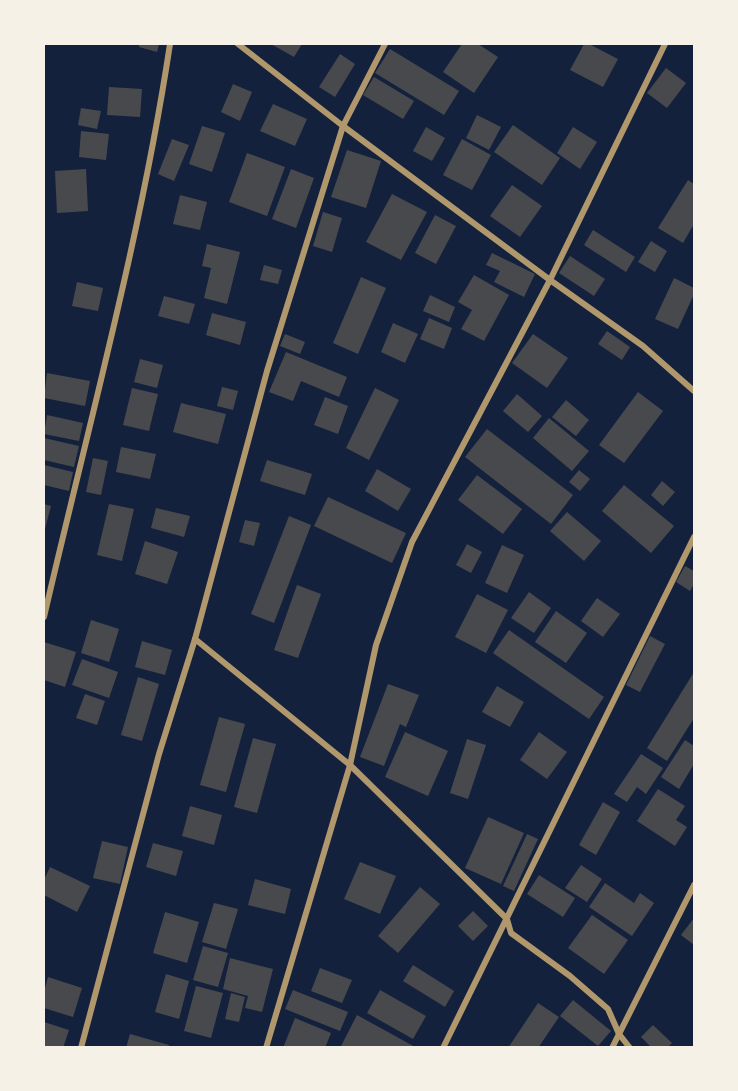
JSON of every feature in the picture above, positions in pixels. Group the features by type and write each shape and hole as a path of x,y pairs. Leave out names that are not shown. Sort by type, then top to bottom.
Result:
{"street":[{"path":"44,617 158,123 170,44"},
{"path":"238,44 343,126 643,346 694,391"},
{"path":"81,1047 159,754 195,639 267,371 343,126 385,44"},
{"path":"266,1047 350,765 376,645 412,542 550,280 665,44"},
{"path":"443,1047 694,537"},
{"path":"195,639 350,765 507,919 511,933 570,976 608,1008 619,1034 630,1047"},
{"path":"612,1047 694,885"}],"building":[{"path":"139,44 159,44 157,52 139,47"},
{"path":"271,44 302,44 294,57"},
{"path":"462,44 478,44 498,57 474,93 443,72"},
{"path":"584,44 589,44 618,59 603,87 570,70"},
{"path":"390,49 459,91 444,115 375,73"},
{"path":"340,54 355,64 335,97 319,87"},
{"path":"666,68 686,83 667,108 647,93"},
{"path":"374,77 414,101 403,119 363,95"},
{"path":"233,84 252,92 240,121 221,112"},
{"path":"109,87 142,89 140,117 107,115"},
{"path":"273,104 307,119 295,146 260,131"},
{"path":"81,108 101,111 97,129 78,125"},
{"path":"477,115 501,127 489,150 466,138"},
{"path":"513,125 560,158 542,185 494,152"},
{"path":"202,126 225,133 212,172 189,164"},
{"path":"426,127 445,138 432,161 413,151"},
{"path":"573,127 597,142 580,169 557,153"},
{"path":"81,131 109,134 106,160 79,157"},
{"path":"172,139 189,145 174,181 158,174"},
{"path":"462,139 491,155 472,190 443,175"},
{"path":"347,150 381,161 366,208 331,197"},
{"path":"247,153 285,167 267,216 229,202"},
{"path":"86,169 88,211 57,213 55,171"},
{"path":"291,169 314,178 296,228 272,219"},
{"path":"688,180 694,184 694,224 683,243 658,228"},
{"path":"512,185 542,206 520,237 490,216"},
{"path":"392,194 427,212 401,260 366,242"},
{"path":"180,195 207,202 200,230 173,224"},
{"path":"323,212 342,218 332,252 313,246"},
{"path":"435,215 456,226 436,264 415,253"},
{"path":"593,230 635,257 626,272 584,245"},
{"path":"651,241 667,251 655,272 638,262"},
{"path":"207,244 240,252 227,304 204,298 211,268 202,266"},
{"path":"492,253 535,274 524,297 494,282 500,271 486,265"},
{"path":"570,256 605,279 594,296 559,273"},
{"path":"264,265 282,270 278,284 260,280"},
{"path":"474,275 509,295 484,341 461,329 472,310 458,302"},
{"path":"361,277 386,288 358,354 333,343"},
{"path":"674,278 694,288 694,294 678,329 655,319"},
{"path":"77,282 103,288 98,311 72,306"},
{"path":"430,295 455,307 449,322 423,311"},
{"path":"164,296 195,304 189,324 158,316"},
{"path":"212,313 246,322 240,345 206,335"},
{"path":"429,318 452,328 444,349 420,339"},
{"path":"393,323 418,334 405,363 381,352"},
{"path":"607,331 630,347 622,360 598,344"},
{"path":"285,334 305,342 300,354 280,346"},
{"path":"533,334 568,358 547,388 512,363"},
{"path":"286,352 347,377 339,397 301,381 293,401 269,392"},
{"path":"140,359 163,365 157,388 134,382"},
{"path":"47,373 90,381 85,406 44,398"},
{"path":"222,387 238,391 233,410 217,406"},
{"path":"132,388 158,394 149,431 123,425"},
{"path":"375,388 399,400 369,460 346,448"},
{"path":"638,392 663,411 624,463 599,445"},
{"path":"517,394 542,416 528,432 503,411"},
{"path":"325,397 348,406 338,434 314,425"},
{"path":"566,400 589,420 576,436 552,417"},
{"path":"181,403 226,414 218,444 173,432"},
{"path":"47,415 83,423 79,441 44,434"},
{"path":"549,418 589,451 572,471 533,438"},
{"path":"487,429 573,495 551,524 465,457"},
{"path":"44,438 79,446 74,467 44,460"},
{"path":"121,447 156,454 150,479 116,472"},
{"path":"93,458 108,461 101,495 86,492"},
{"path":"267,460 312,474 305,495 260,481"},
{"path":"44,465 73,472 69,491 44,485"},
{"path":"377,469 411,489 398,511 365,491"},
{"path":"579,470 590,479 580,491 569,482"},
{"path":"477,475 522,509 503,534 458,500"},
{"path":"662,481 675,492 663,506 651,495"},
{"path":"624,485 674,526 651,553 602,511"},
{"path":"328,497 406,533 392,563 314,526"},
{"path":"44,504 51,506 45,529 44,529"},
{"path":"109,504 134,509 122,561 97,555"},
{"path":"156,508 190,516 184,537 151,528"},
{"path":"567,512 601,541 584,561 550,531"},
{"path":"289,516 311,525 274,623 251,614"},
{"path":"245,520 260,523 254,546 239,542"},
{"path":"145,541 178,552 167,584 135,574"},
{"path":"467,544 482,552 471,573 456,565"},
{"path":"502,545 524,555 507,593 485,583"},
{"path":"685,566 694,571 694,584 690,591 676,582"},
{"path":"297,585 321,594 298,658 274,650"},
{"path":"529,592 551,608 534,633 511,618"},
{"path":"477,594 508,610 486,653 455,637"},
{"path":"597,598 620,614 603,637 581,621"},
{"path":"556,611 587,633 566,663 535,642"},
{"path":"91,620 119,629 109,662 81,653"},
{"path":"509,630 604,697 589,719 493,653"},
{"path":"650,636 665,644 640,692 626,685"},
{"path":"142,641 172,650 165,675 135,667"},
{"path":"44,642 76,652 65,687 44,680"},
{"path":"82,659 118,672 109,698 72,685"},
{"path":"694,672 694,718 667,761 647,748"},
{"path":"138,677 159,684 142,741 121,735"},
{"path":"388,684 419,695 406,727 400,724 384,766 360,757"},
{"path":"497,686 524,702 510,727 482,712"},
{"path":"85,694 105,701 97,725 76,718"},
{"path":"219,717 245,724 226,792 200,785"},
{"path":"405,732 448,751 428,796 385,777"},
{"path":"539,732 567,752 547,779 520,760"},
{"path":"253,738 276,744 257,813 234,807"},
{"path":"467,739 486,745 468,799 450,793"},
{"path":"685,740 694,746 694,764 679,789 661,777"},
{"path":"641,754 663,768 646,794 637,787 627,802 614,794"},
{"path":"658,789 685,806 676,820 687,827 675,846 637,821"},
{"path":"603,802 620,812 596,855 579,845"},
{"path":"190,806 222,815 214,845 182,836"},
{"path":"488,817 524,833 501,884 465,868"},
{"path":"527,834 538,839 514,891 503,886"},
{"path":"102,841 128,847 120,884 93,878"},
{"path":"153,843 183,851 176,876 146,867"},
{"path":"360,862 396,876 380,914 344,899"},
{"path":"581,865 602,879 587,902 565,888"},
{"path":"50,867 90,886 77,912 44,895 44,880"},
{"path":"539,875 575,898 563,917 527,894"},
{"path":"255,879 291,889 285,914 248,905"},
{"path":"605,883 634,903 640,893 654,903 632,936 589,907"},
{"path":"420,887 440,904 398,953 378,936"},
{"path":"214,903 238,909 226,949 202,942"},
{"path":"473,911 488,926 473,941 458,926"},
{"path":"165,912 199,922 187,963 153,953"},
{"path":"592,915 628,940 604,974 568,948"},
{"path":"694,918 694,945 681,935"},
{"path":"203,946 228,953 218,987 193,980"},
{"path":"230,958 273,969 262,1012 245,1008 248,996 223,989"},
{"path":"413,965 454,991 445,1007 403,981"},
{"path":"320,968 352,980 342,1003 311,991"},
{"path":"166,974 189,981 179,1019 155,1012"},
{"path":"48,977 82,988 73,1017 44,1008 44,992"},
{"path":"196,986 223,993 211,1038 184,1031"},
{"path":"293,990 348,1012 340,1031 285,1009"},
{"path":"380,990 426,1016 413,1039 367,1013"},
{"path":"231,993 245,997 239,1022 225,1019"},
{"path":"573,1000 611,1031 598,1046 560,1016"},
{"path":"538,1003 559,1017 538,1048 508,1048"},
{"path":"357,1015 417,1048 340,1048"},
{"path":"295,1018 331,1033 325,1048 283,1048"},
{"path":"44,1022 69,1030 63,1048 44,1048"},
{"path":"653,1025 672,1043 667,1048 652,1048 641,1037"},
{"path":"130,1034 169,1045 168,1048 126,1048"}]}
